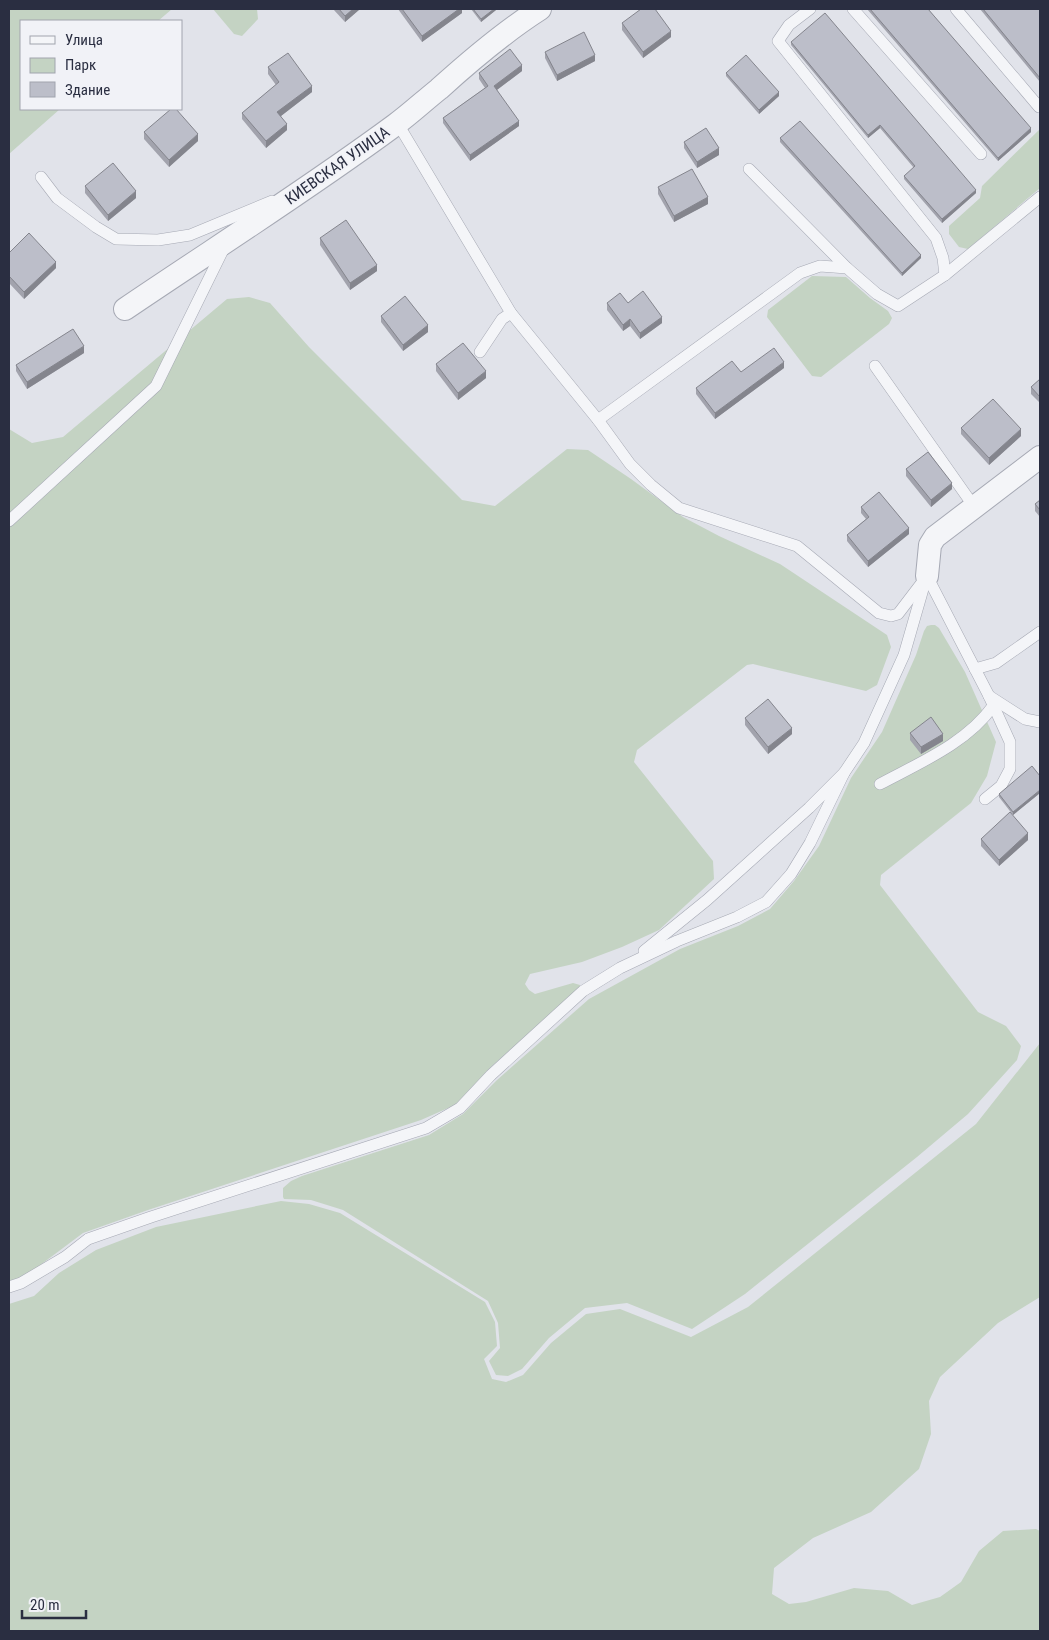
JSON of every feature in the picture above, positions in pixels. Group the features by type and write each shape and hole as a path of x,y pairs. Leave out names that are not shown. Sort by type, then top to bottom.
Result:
{"street":[{"name":"КИЕВСКАЯ УЛИЦА","path":"125,309 321,178 398,124 487,47 540,9"},
{"path":"927,576 930,545 935,537 1040,457"}],"lane":[{"path":"810,9 789,25 778,41 936,238 943,258 945,275"},
{"path":"853,9 981,154"},
{"path":"956,9 1039,107"},
{"path":"398,124 510,313 598,420 630,464 651,485 679,508 797,546 879,614 891,616 898,614 927,576"},
{"path":"749,169 847,268 877,294 898,306 945,275 1040,197"},
{"path":"41,177 57,198 96,227 116,239 136,240 158,240 190,235 321,178"},
{"path":"9,521 156,386 228,239"},
{"path":"598,420 800,273 820,266 847,268"},
{"path":"480,352 502,319 510,313"},
{"path":"876,366 975,508"},
{"path":"927,576 1010,742 1010,769 1001,786 986,799"},
{"path":"620,968 676,941 737,917 766,902 791,874 810,843 844,773 864,743 904,656 927,576"},
{"path":"975,669 996,664 1040,632"},
{"path":"991,701 1025,719 1040,722"},
{"path":"880,784 958,740 984,717 991,701"},
{"path":"9,1287 29,1279 65,1257 88,1239 426,1128 460,1108 491,1075 583,991 620,968 664,936 809,808 844,773"}],"green space":[{"path":"9,9 172,9 159,20 20,20 20,110 59,110 9,154"},
{"path":"213,9 257,9 258,19 242,36 234,34"},
{"path":"1040,129 1040,188 968,249 959,247 949,234 949,226 980,198 982,186"},
{"path":"812,276 846,277 888,311 892,318 889,324 821,377 812,376 767,317 768,310"},
{"path":"249,297 270,303 309,347 462,500 495,506 567,449 588,450 683,517 780,564 887,635 891,647 877,685 866,691 753,664 747,665 637,750 634,762 713,861 714,879 659,930 582,962 530,974 525,984 535,994 573,983 580,985 580,989 492,1066 455,1105 421,1120 83,1233 19,1281 9,1282 9,429 32,443 63,437 227,299"},
{"path":"931,625 939,628 965,672 996,742 987,776 971,803 881,875 880,885 978,1012 1006,1026 1021,1046 1017,1060 968,1114 917,1157 745,1294 692,1329 627,1303 585,1308 549,1338 522,1369 508,1376 496,1375 489,1361 500,1348 498,1323 488,1301 343,1210 311,1200 284,1199 283,1188 291,1181 302,1176 429,1135 463,1114 497,1080 589,999 680,949 738,926 770,909 794,881 819,846 851,778 882,732 916,655 924,631 927,626"},
{"path":"1040,1043 1040,1297 998,1323 940,1377 929,1401 931,1434 919,1469 871,1512 813,1538 774,1568 772,1594 789,1604 806,1602 854,1588 888,1591 912,1605 940,1597 961,1582 979,1551 1003,1531 1036,1529 1040,1531 1040,1631 9,1631 9,1304 34,1296 59,1273 96,1250 156,1227 281,1201 309,1204 340,1213 485,1302 495,1322 497,1346 484,1359 492,1379 506,1382 523,1375 551,1343 586,1314 620,1309 691,1337 748,1307 976,1124"}],"building":[{"path":"339,9 353,9 345,16"},
{"path":"402,9 459,9 422,36"},
{"path":"473,9 494,9 481,19"},
{"path":"641,9 655,9 671,31 643,52 622,23"},
{"path":"870,9 928,9 1031,128 998,158"},
{"path":"983,9 1040,9 1040,78"},
{"path":"825,13 976,190 942,219 904,176 915,166 880,125 868,135 791,42"},
{"path":"584,32 595,55 557,75 545,52"},
{"path":"510,49 522,65 494,86 519,121 470,155 443,118 488,86 479,73"},
{"path":"288,53 312,86 277,112 287,124 266,141 242,113 279,82 268,67"},
{"path":"746,55 779,92 759,110 726,73"},
{"path":"170,110 177,110 198,134 169,160 144,132"},
{"path":"800,121 921,255 902,273 780,138"},
{"path":"706,128 719,148 697,162 684,142"},
{"path":"113,163 136,191 108,215 85,186"},
{"path":"692,169 708,197 674,216 658,187"},
{"path":"346,220 377,265 350,283 320,238"},
{"path":"29,233 56,262 24,292 9,276 9,253"},
{"path":"643,291 662,317 640,333 630,319 623,325 607,303 620,293 628,303"},
{"path":"405,296 428,325 403,345 381,316"},
{"path":"73,329 84,346 27,382 16,365"},
{"path":"463,343 486,371 458,393 436,364"},
{"path":"774,348 784,362 715,413 696,388 732,361 741,372"},
{"path":"1040,379 1040,397 1031,387"},
{"path":"993,399 1021,429 989,458 961,428"},
{"path":"928,452 952,483 931,500 906,469"},
{"path":"879,492 909,528 868,561 847,535 869,517 861,507"},
{"path":"1040,500 1040,510 1035,504"},
{"path":"768,699 792,728 768,747 745,718"},
{"path":"931,717 943,734 921,747 910,733"},
{"path":"1032,766 1040,776 1040,790 1013,812 999,794"},
{"path":"1010,812 1028,833 999,860 981,839"}]}
